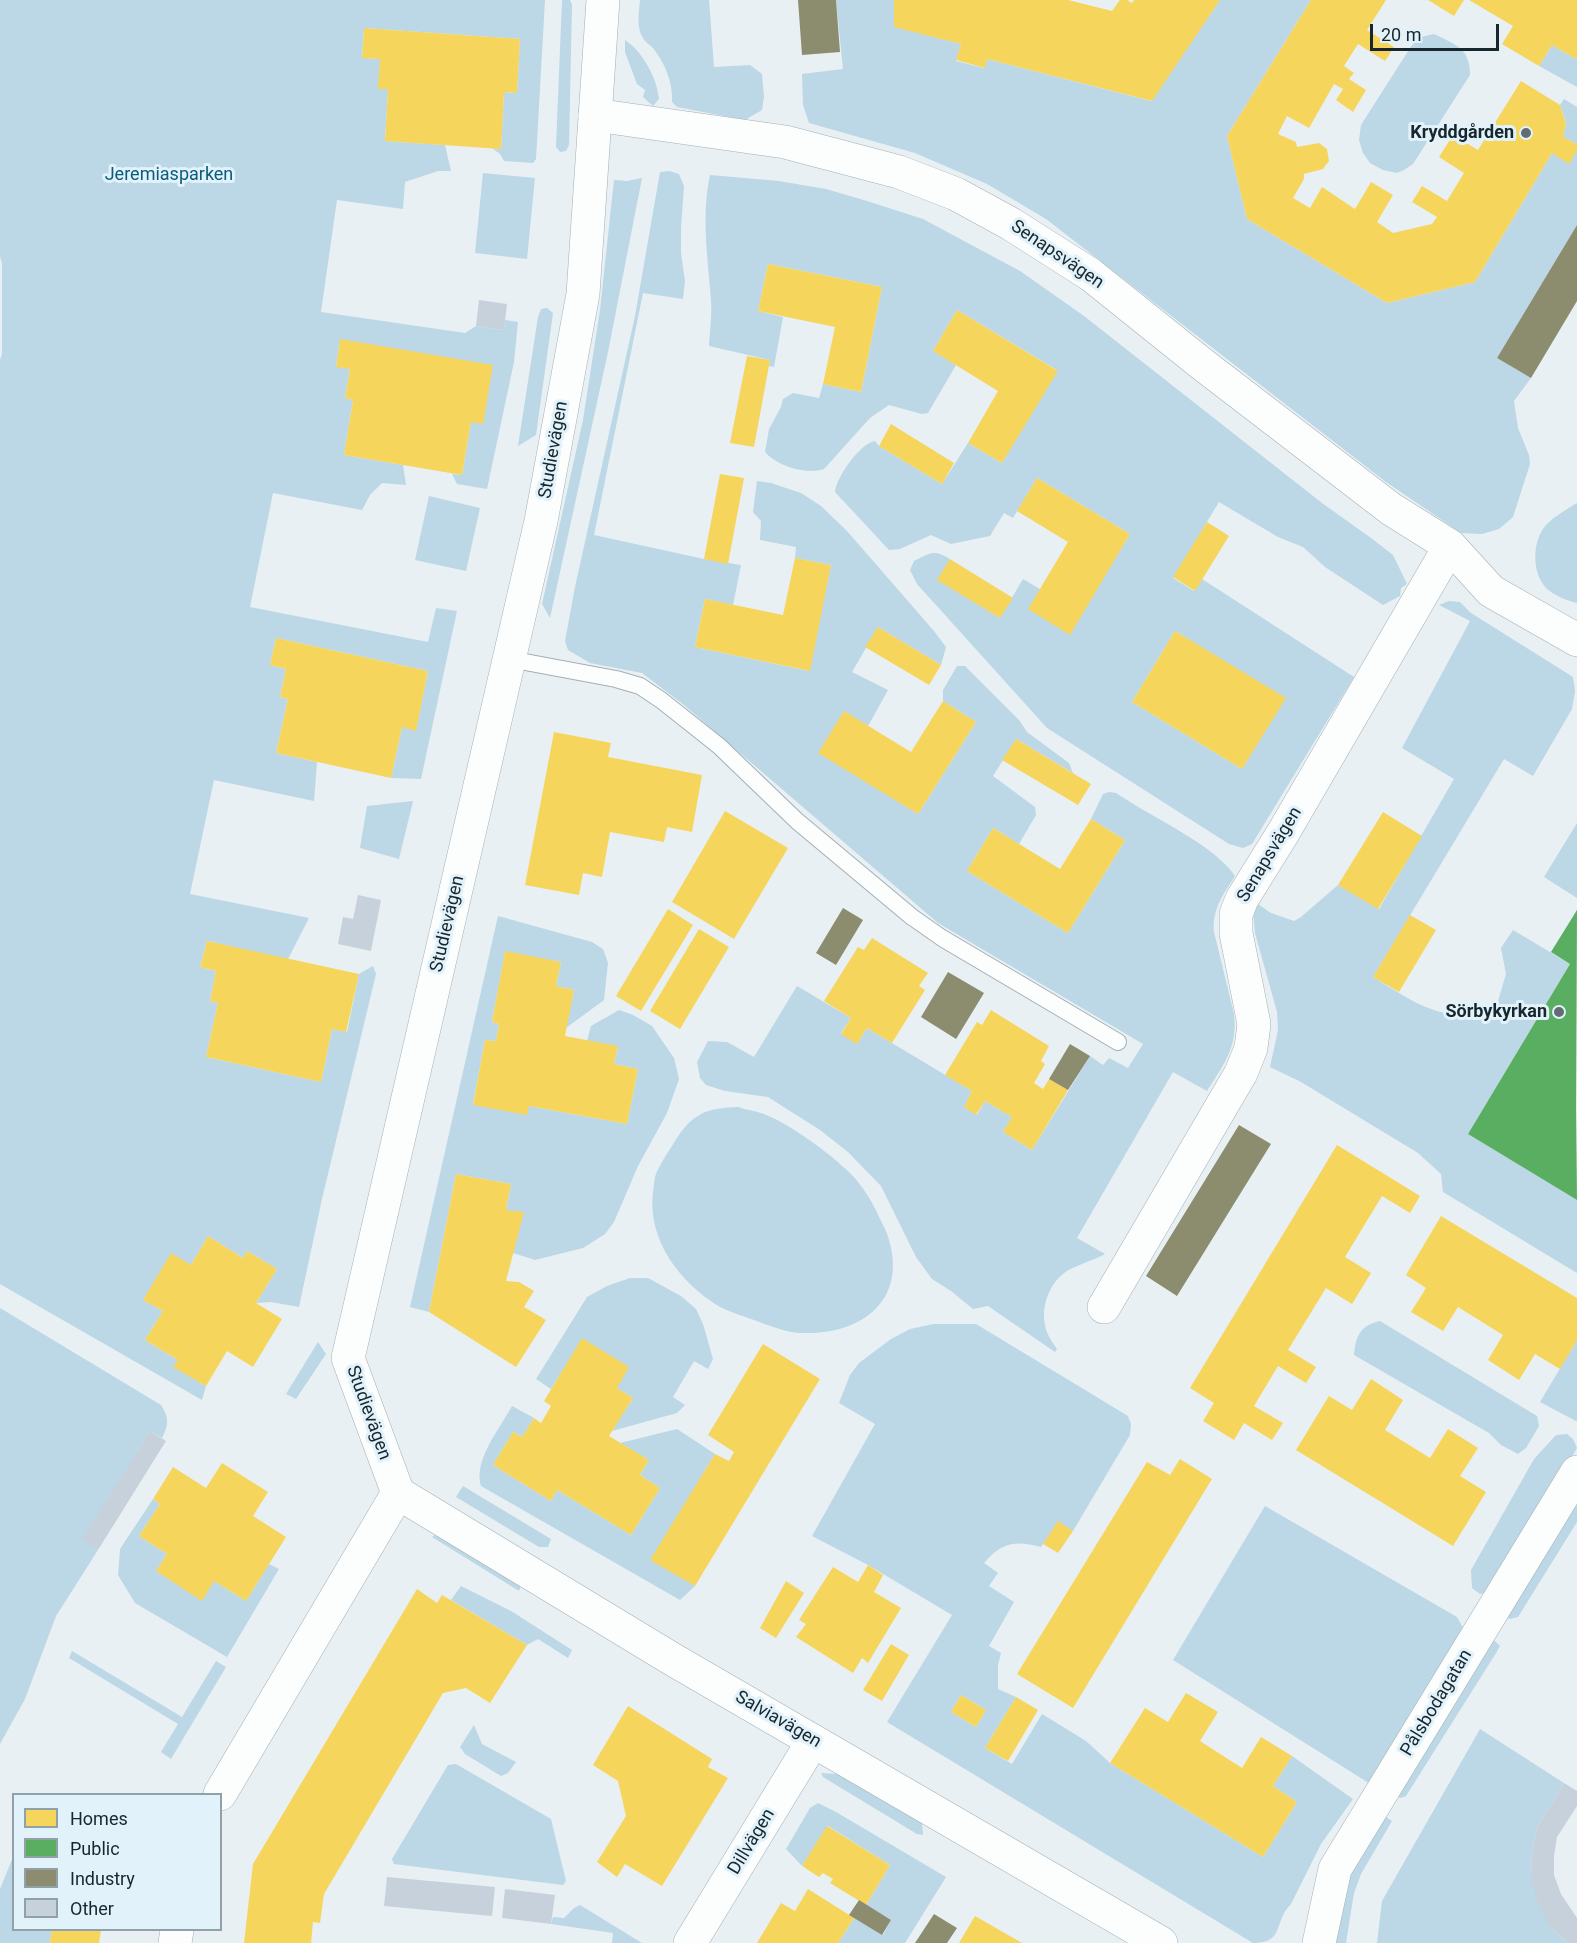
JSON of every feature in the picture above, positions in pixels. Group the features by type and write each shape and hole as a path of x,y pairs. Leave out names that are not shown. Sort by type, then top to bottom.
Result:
{"street":[{"name":"Studievägen","path":"398,1493 348,1359 541,521 583,294 603,0"},
{"name":"Senapsvägen","path":"595,115 785,142 899,172 956,194 1011,224 1091,275 1202,364 1391,509 1450,546 1491,591 1577,640"},
{"name":"Senapsvägen","path":"1104,1308 1241,1073 1251,1048 1254,1024 1236,933 1236,914 1242,899 1283,833 1450,546"},
{"name":"Pålsbodagatan","path":"1319,1943 1335,1869 1577,1472"},
{"name":"Salviavägen","path":"398,1493 813,1741 1161,1943"},
{"path":"221,1793 398,1493"},
{"name":"Dillvägen","path":"690,1943 813,1741"}],"lane":[{"path":"509,659 616,678 640,686 719,746 797,821 912,917 942,938 1118,1042"}],"green space":[{"name":"Jeremiasparken","path":"0,0 545,0 536,159 533,163 504,161 500,154 492,148 501,149 504,92 517,93 520,39 364,28 362,58 380,59 379,89 388,89 385,141 445,145 451,171 438,171 405,182 403,209 337,200 321,312 465,333 476,326 504,330 505,320 518,322 514,362 487,489 457,484 452,474 462,475 471,422 340,340 336,366 350,369 345,398 353,400 344,455 403,465 406,485 382,483 370,495 362,510 273,493 250,607 428,642 436,608 457,611 421,779 391,778 402,727 416,730 428,671 276,638 270,665 286,669 280,697 288,699 276,753 317,762 314,801 214,780 190,894 309,918 288,959 207,941 200,967 216,971 210,1001 218,1003 206,1057 321,1082 332,1029 347,1032 359,974 373,966 376,974 322,1199 299,1307 271,1302 256,1303 277,1269 247,1251 243,1258 208,1236 191,1265 171,1254 143,1300 163,1311 145,1340 178,1360 174,1367 206,1386 202,1400 0,1284 0,360 2,354 2,264 0,256"},
{"path":"562,0 570,0 572,5 569,145 566,151 560,152 556,147"},
{"path":"640,0 709,0 714,67 750,65 762,74 764,97 762,110 745,120 677,107 672,102 670,80 665,67 653,48 645,41 639,29"},
{"path":"836,0 894,0 895,27 961,44 956,61 984,68 987,59 1151,101 1220,0 1311,0 1227,136 1247,219 1387,303 1475,282 1552,153 1569,163 1577,150 1577,225 1497,358 1531,378 1514,401 1518,428 1529,455 1530,464 1513,517 1499,529 1482,534 1461,533 1386,482 1046,219 987,184 915,153 809,123 803,105 802,74 843,69"},
{"path":"1434,34 1460,48 1467,59 1470,75 1413,164 1397,173 1383,170 1370,163 1363,153 1359,140 1361,125 1412,45 1421,37"},
{"path":"625,40 638,51 652,74 659,99 653,106 643,97 645,90 637,84 625,52"},
{"path":"1552,45 1576,59 1577,57 1577,87 1539,66"},
{"path":"1564,99 1577,107 1577,144 1563,137 1566,123 1560,105"},
{"path":"669,171 679,174 684,186 681,228 681,253 685,281 683,299 643,293 594,535 741,565 733,605 705,599 695,647 809,671 831,565 795,558 796,547 760,540 761,521 753,512 757,481 801,493 821,506 847,531 946,647 941,665 878,627 852,672 888,690 868,726 844,711 819,753 918,814 976,722 943,701 943,690 957,666 965,666 1019,720 1027,732 1069,763 1073,773 1016,739 993,776 1035,807 1036,815 1019,844 993,828 967,871 1068,933 1125,840 1091,819 1103,794 1109,792 1116,793 1197,842 1225,864 1235,876 1219,902 1214,924 1234,1014 1232,1046 1207,1091 1173,1072 1077,1238 1105,1254 1067,1271 1056,1281 1048,1295 1044,1317 1048,1334 1057,1349 1055,1352 988,1306 973,1309 932,1279 916,1257 881,1186 848,1152 820,1130 768,1097 725,1091 706,1085 700,1078 697,1062 708,1041 727,1042 754,1057 797,986 851,1018 841,1033 857,1044 867,1028 972,1091 964,1107 977,1115 985,1101 1012,1117 1003,1132 1032,1150 1090,1056 1103,1065 1109,1058 1128,1068 1143,1044 938,923 684,705 642,673 590,663 568,650 565,641 575,587 635,316 660,172"},
{"path":"483,173 535,178 527,259 475,253"},
{"path":"710,175 779,181 826,189 923,219 1020,271 1084,316 1322,503 1393,555 1407,584 1401,588 1400,596 1383,605 1325,567 1303,547 1278,537 1219,502 1173,578 1194,591 1202,579 1354,677 1252,844 1243,848 1229,844 1047,728 917,584 910,570 914,561 928,554 936,553 950,559 938,580 1000,618 1023,579 1040,589 1070,634 1130,534 1037,478 1013,518 1004,513 990,536 951,544 931,535 900,549 889,550 835,492 840,478 856,454 875,441 879,446 942,484 968,443 1002,463 1057,370 957,310 933,351 956,365 928,413 922,414 889,405 870,418 824,469 809,471 784,465 765,452 769,429 783,399 793,393 819,398 823,384 861,392 882,287 768,264 758,311 783,317 774,367 769,366 770,360 709,346 711,306 706,238 707,191","holes":["1175,631 1285,698 1242,769 1132,702"]},
{"path":"642,178 608,352 550,618 542,604 583,420 600,310 614,180 627,181"},
{"path":"547,308 553,313 536,435 518,446 538,317 541,309"},
{"path":"429,496 480,508 466,571 415,560"},
{"path":"1577,503 1577,603 1557,596 1544,586 1535,560 1538,540 1546,525"},
{"path":"1449,601 1460,602 1471,613 1573,677 1575,691 1572,709 1533,776 1504,759 1373,977 1422,1005 1448,1013 1462,1014 1480,1011 1498,1001 1506,974 1501,948 1513,930 1570,964 1468,1134 1577,1200 1577,1273 1443,1192 1441,1174 1418,1153 1301,1082 1270,1067 1278,1030 1277,1012 1255,933 1253,912 1258,904 1271,913 1294,921 1338,885 1379,909 1454,779 1402,748 1470,621 1439,605"},
{"path":"413,801 399,859 360,848 367,806"},
{"path":"1577,823 1577,898 1544,877"},
{"path":"498,916 592,942 603,949 608,963 604,1000 566,1028 574,990 556,986 561,962 505,952 492,1022 499,1024 496,1041 485,1040 473,1104 529,1106 627,1124 638,1069 614,1064 618,1047 587,1041 591,1026 619,1010 652,1026 674,1058 679,1079 667,1113 638,1166 614,1222 605,1234 583,1248 535,1260 513,1253 506,1210 511,1184 456,1174 429,1312 410,1307"},
{"path":"738,1107 775,1119 810,1140 850,1173 871,1201 889,1240 893,1262 891,1281 885,1297 860,1321 843,1328 823,1332 796,1333 778,1328 720,1307 692,1286 669,1259 655,1227 653,1192 655,1176 663,1160 691,1121 715,1109"},
{"path":"630,1278 648,1278 681,1296 696,1309 713,1359 708,1369 694,1361 673,1397 685,1405 677,1413 612,1431 633,1398 617,1388 582,1339 551,1389 536,1379 587,1297 607,1286"},
{"path":"0,1308 161,1405 166,1413 167,1421 162,1438 150,1431 83,1540 98,1550 56,1616 25,1699 0,1744"},
{"path":"1380,1321 1537,1416 1539,1426 1526,1448 1518,1454 1501,1445 1489,1433 1354,1355 1360,1332"},
{"path":"934,1324 976,1324 1128,1416 1131,1424 1130,1435 1073,1531 1058,1522 1041,1547 1024,1544 1009,1545 996,1551 984,1563 998,1573 989,1586 1014,1602 989,1646 1001,1653 998,1665 998,1689 1016,1697 985,1748 1012,1764 1042,1714 1086,1741 1110,1763 1263,1857 1297,1802 1273,1786 1292,1756 1353,1799 1321,1844 1291,1904 1270,1939 1253,1943 887,1722 952,1615 868,1565 812,1536 875,1424 839,1403 850,1375 859,1363 891,1339 910,1329","holes":["961,1695 986,1710 976,1727 951,1712"]},
{"path":"1577,1340 1577,1421 1576,1421 1540,1402"},
{"path":"318,1342 326,1354 296,1399 286,1394"},
{"path":"512,1406 534,1418 522,1437 513,1432 493,1465 551,1501 557,1490 631,1535 660,1488 640,1475 649,1460 620,1443 677,1429 715,1454 651,1560 695,1586 680,1600 481,1486 481,1466 484,1456"},
{"path":"1567,1434 1573,1439 1577,1448 1487,1593 1480,1594 1472,1588 1471,1570 1534,1459 1556,1435"},
{"path":"463,1486 551,1539 548,1547 539,1547 456,1497"},
{"path":"1577,1495 1577,1522 1518,1617 1510,1619 1504,1617"},
{"path":"153,1499 160,1504 139,1536 167,1554 156,1571 201,1600 214,1581 246,1601 269,1564 279,1569 227,1657 135,1603 118,1575 120,1549"},
{"path":"1265,1506 1457,1617 1466,1633 1375,1787 1173,1660"},
{"path":"443,1530 523,1580 519,1591 432,1537"},
{"path":"461,1586 511,1611 572,1650 568,1658 538,1639 527,1645 451,1600"},
{"path":"1492,1638 1500,1646 1496,1653 1406,1796 1401,1798 1396,1796"},
{"path":"72,1651 182,1717 216,1661 226,1667 171,1759 161,1752 178,1724 69,1658"},
{"path":"474,1725 482,1744 516,1762 508,1773 501,1776 465,1754 460,1747"},
{"path":"1480,1729 1564,1783 1537,1827 1532,1853 1531,1879 1551,1928 1568,1943 1377,1943 1382,1901"},
{"path":"456,1764 551,1819 566,1881 563,1885 394,1864 392,1859 448,1765"},
{"path":"821,1773 839,1774 922,1823 923,1835 917,1834 823,1777"},
{"path":"818,1803 946,1877 905,1943 838,1943 854,1918 883,1935 891,1920 866,1905 890,1865 828,1826 802,1866 786,1849 810,1808"},
{"path":"1385,1816 1392,1821 1361,1874 1354,1893 1346,1943 1334,1943 1342,1890 1355,1862"},
{"path":"12,1859 12,1931 52,1931 50,1943 0,1943 0,1889"},
{"path":"580,1905 642,1943 612,1943 613,1933 551,1924 553,1917 564,1918"}],"building: Homes":[{"path":"894,0 1068,0 1112,11 1120,0 1132,3 1134,0 1220,0 1152,101 987,59 985,68 956,60 961,44 894,27"},
{"path":"1311,0 1386,0 1367,30 1394,47 1385,61 1358,44 1344,66 1354,73 1349,79 1366,90 1353,112 1336,100 1343,89 1334,84 1309,128 1287,116 1278,134 1296,142 1297,147 1319,143 1327,149 1329,161 1323,169 1304,174 1304,179 1293,198 1310,208 1322,187 1355,209 1371,182 1393,195 1377,222 1393,233 1432,224 1437,217 1412,202 1422,186 1447,201 1464,173 1439,157 1453,135 1478,150 1521,81 1560,105 1566,124 1563,137 1577,144 1577,150 1569,164 1552,153 1475,282 1387,303 1247,219 1227,136"},
{"path":"1428,0 1464,0 1454,16"},
{"path":"1469,0 1577,0 1576,59 1552,45 1539,66 1502,44 1513,26"},
{"path":"364,28 520,39 517,93 504,92 501,149 385,141 388,89 378,89 380,59 362,58"},
{"path":"768,264 882,287 861,392 823,384 835,327 758,311"},
{"path":"957,310 1058,371 1002,463 968,443 998,391 933,351"},
{"path":"340,339 493,365 483,424 471,422 462,475 344,455 353,400 345,398 350,369 336,367"},
{"path":"747,356 770,360 754,447 730,443"},
{"path":"891,424 954,463 942,484 879,446"},
{"path":"720,474 744,478 728,564 704,559"},
{"path":"1037,478 1130,534 1070,635 1028,609 1068,542 1017,511"},
{"path":"1207,522 1229,536 1195,591 1173,577"},
{"path":"795,558 831,565 810,671 695,647 705,599 783,615"},
{"path":"950,559 1013,598 1000,618 937,580"},
{"path":"878,627 941,665 929,685 865,647"},
{"path":"1175,631 1286,698 1242,769 1132,702"},
{"path":"276,638 428,671 416,731 402,727 391,778 276,753 288,699 280,697 286,669 270,665"},
{"path":"943,701 976,722 918,814 818,753 844,711 911,752"},
{"path":"554,732 611,743 608,757 702,775 692,832 667,827 664,842 610,832 602,877 583,873 579,895 525,885"},
{"path":"1016,739 1091,784 1078,805 1002,760"},
{"path":"725,811 788,848 734,939 672,902"},
{"path":"1383,812 1422,836 1378,909 1338,885"},
{"path":"1091,819 1125,840 1068,933 967,871 993,828 1060,869"},
{"path":"668,909 693,925 641,1011 616,996"},
{"path":"1410,915 1436,930 1399,992 1373,977"},
{"path":"699,929 729,947 680,1029 650,1011"},
{"path":"872,938 928,973 919,986 925,990 892,1043 867,1028 857,1044 841,1034 851,1018 824,1001 858,947 864,950"},
{"path":"207,941 359,974 346,1032 332,1029 321,1082 206,1057 218,1003 210,1001 216,971 200,967"},
{"path":"505,951 561,962 556,986 574,990 565,1036 618,1046 614,1064 638,1069 627,1124 529,1106 527,1115 473,1105 485,1040 496,1041 499,1024 492,1022"},
{"path":"991,1010 1049,1046 1041,1061 1045,1064 1034,1083 1043,1089 1049,1079 1068,1090 1032,1150 1003,1132 1012,1117 985,1101 976,1115 964,1107 972,1091 945,1075 977,1022 982,1025"},
{"path":"1337,1145 1420,1196 1410,1213 1382,1196 1345,1257 1371,1273 1352,1304 1326,1288 1288,1350 1316,1367 1306,1383 1278,1366 1254,1406 1283,1423 1272,1440 1244,1423 1234,1440 1203,1421 1214,1403 1190,1388"},
{"path":"456,1174 511,1184 506,1210 524,1212 506,1281 519,1282 534,1291 524,1307 546,1320 516,1367 429,1312"},
{"path":"1441,1216 1577,1298 1577,1340 1560,1369 1535,1354 1519,1380 1488,1360 1503,1335 1458,1307 1443,1331 1411,1312 1426,1288 1406,1275"},
{"path":"208,1236 243,1258 247,1251 277,1269 256,1303 282,1319 253,1367 227,1351 206,1386 173,1367 178,1360 145,1340 163,1311 143,1300 171,1253 191,1265"},
{"path":"582,1338 629,1367 617,1388 633,1398 609,1436 649,1460 640,1475 660,1488 631,1535 557,1490 551,1501 493,1465 513,1432 522,1437 534,1418 541,1423 551,1406 544,1401"},
{"path":"763,1344 820,1379 695,1586 650,1560 715,1454 729,1461 734,1452 708,1435"},
{"path":"1371,1379 1403,1400 1385,1430 1430,1458 1448,1429 1478,1448 1460,1476 1486,1492 1453,1546 1296,1450 1329,1396 1352,1410"},
{"path":"1180,1459 1212,1479 1073,1708 1017,1674 1147,1462 1170,1475"},
{"path":"222,1463 268,1492 253,1516 286,1537 246,1601 214,1581 202,1601 156,1571 167,1554 139,1536 160,1504 153,1499 173,1467 206,1488"},
{"path":"1058,1521 1073,1531 1058,1553 1043,1544"},
{"path":"868,1565 883,1575 874,1592 901,1608 868,1663 862,1658 853,1673 796,1637 806,1624 799,1620 833,1567 858,1582"},
{"path":"786,1581 804,1593 776,1638 760,1628"},
{"path":"417,1589 437,1603 442,1595 527,1645 490,1703 466,1688 443,1693 324,1894 320,1923 313,1922 311,1943 244,1943 253,1864"},
{"path":"891,1644 909,1655 882,1701 863,1690"},
{"path":"1186,1693 1218,1712 1200,1741 1242,1768 1261,1737 1292,1756 1273,1786 1297,1802 1263,1857 1110,1763 1145,1708 1168,1722"},
{"path":"961,1695 986,1710 976,1727 951,1712"},
{"path":"1016,1697 1038,1710 1008,1761 985,1748"},
{"path":"628,1706 712,1759 708,1767 728,1778 662,1886 625,1864 617,1877 597,1862 626,1816 618,1781 593,1765"},
{"path":"827,1826 890,1865 866,1905 830,1883 833,1879 823,1873 819,1877 802,1866"},
{"path":"808,1889 854,1918 838,1943 757,1943 781,1903 795,1911"},
{"path":"975,1916 1022,1943 959,1943"},
{"path":"52,1931 101,1931 99,1943 50,1943"}],"building: Public":[{"name":"Sörbykyrkan","path":"1577,910 1577,1200 1468,1134 1570,964 1551,952"}],"building: Industry":[{"path":"798,0 836,0 840,52 802,55"},
{"path":"1577,225 1577,301 1531,378 1497,358"},
{"path":"843,908 863,920 836,965 816,953"},
{"path":"948,972 984,993 956,1039 921,1017"},
{"path":"1070,1044 1090,1056 1068,1090 1049,1079"},
{"path":"1239,1125 1271,1144 1177,1296 1146,1276"},
{"path":"859,1900 891,1920 882,1935 849,1915"},
{"path":"934,1914 957,1928 947,1943 915,1943"}],"building: Other":[{"path":"479,300 507,304 504,330 476,326"},
{"path":"358,895 381,900 371,951 338,944 343,917 353,919"},
{"path":"150,1431 166,1441 98,1550 82,1540"},
{"path":"1564,1783 1577,1791 1577,1806 1557,1837 1554,1875 1561,1894 1577,1918 1577,1943 1568,1943 1551,1928 1539,1905 1531,1879 1532,1853 1537,1827"},
{"path":"387,1877 495,1887 492,1916 384,1906"},
{"path":"505,1889 555,1895 551,1924 502,1918"}],"place":[{"name":"Kryddgården","path":"1526,133"},
{"name":"Sörbykyrkan","path":"1559,1012"}]}
